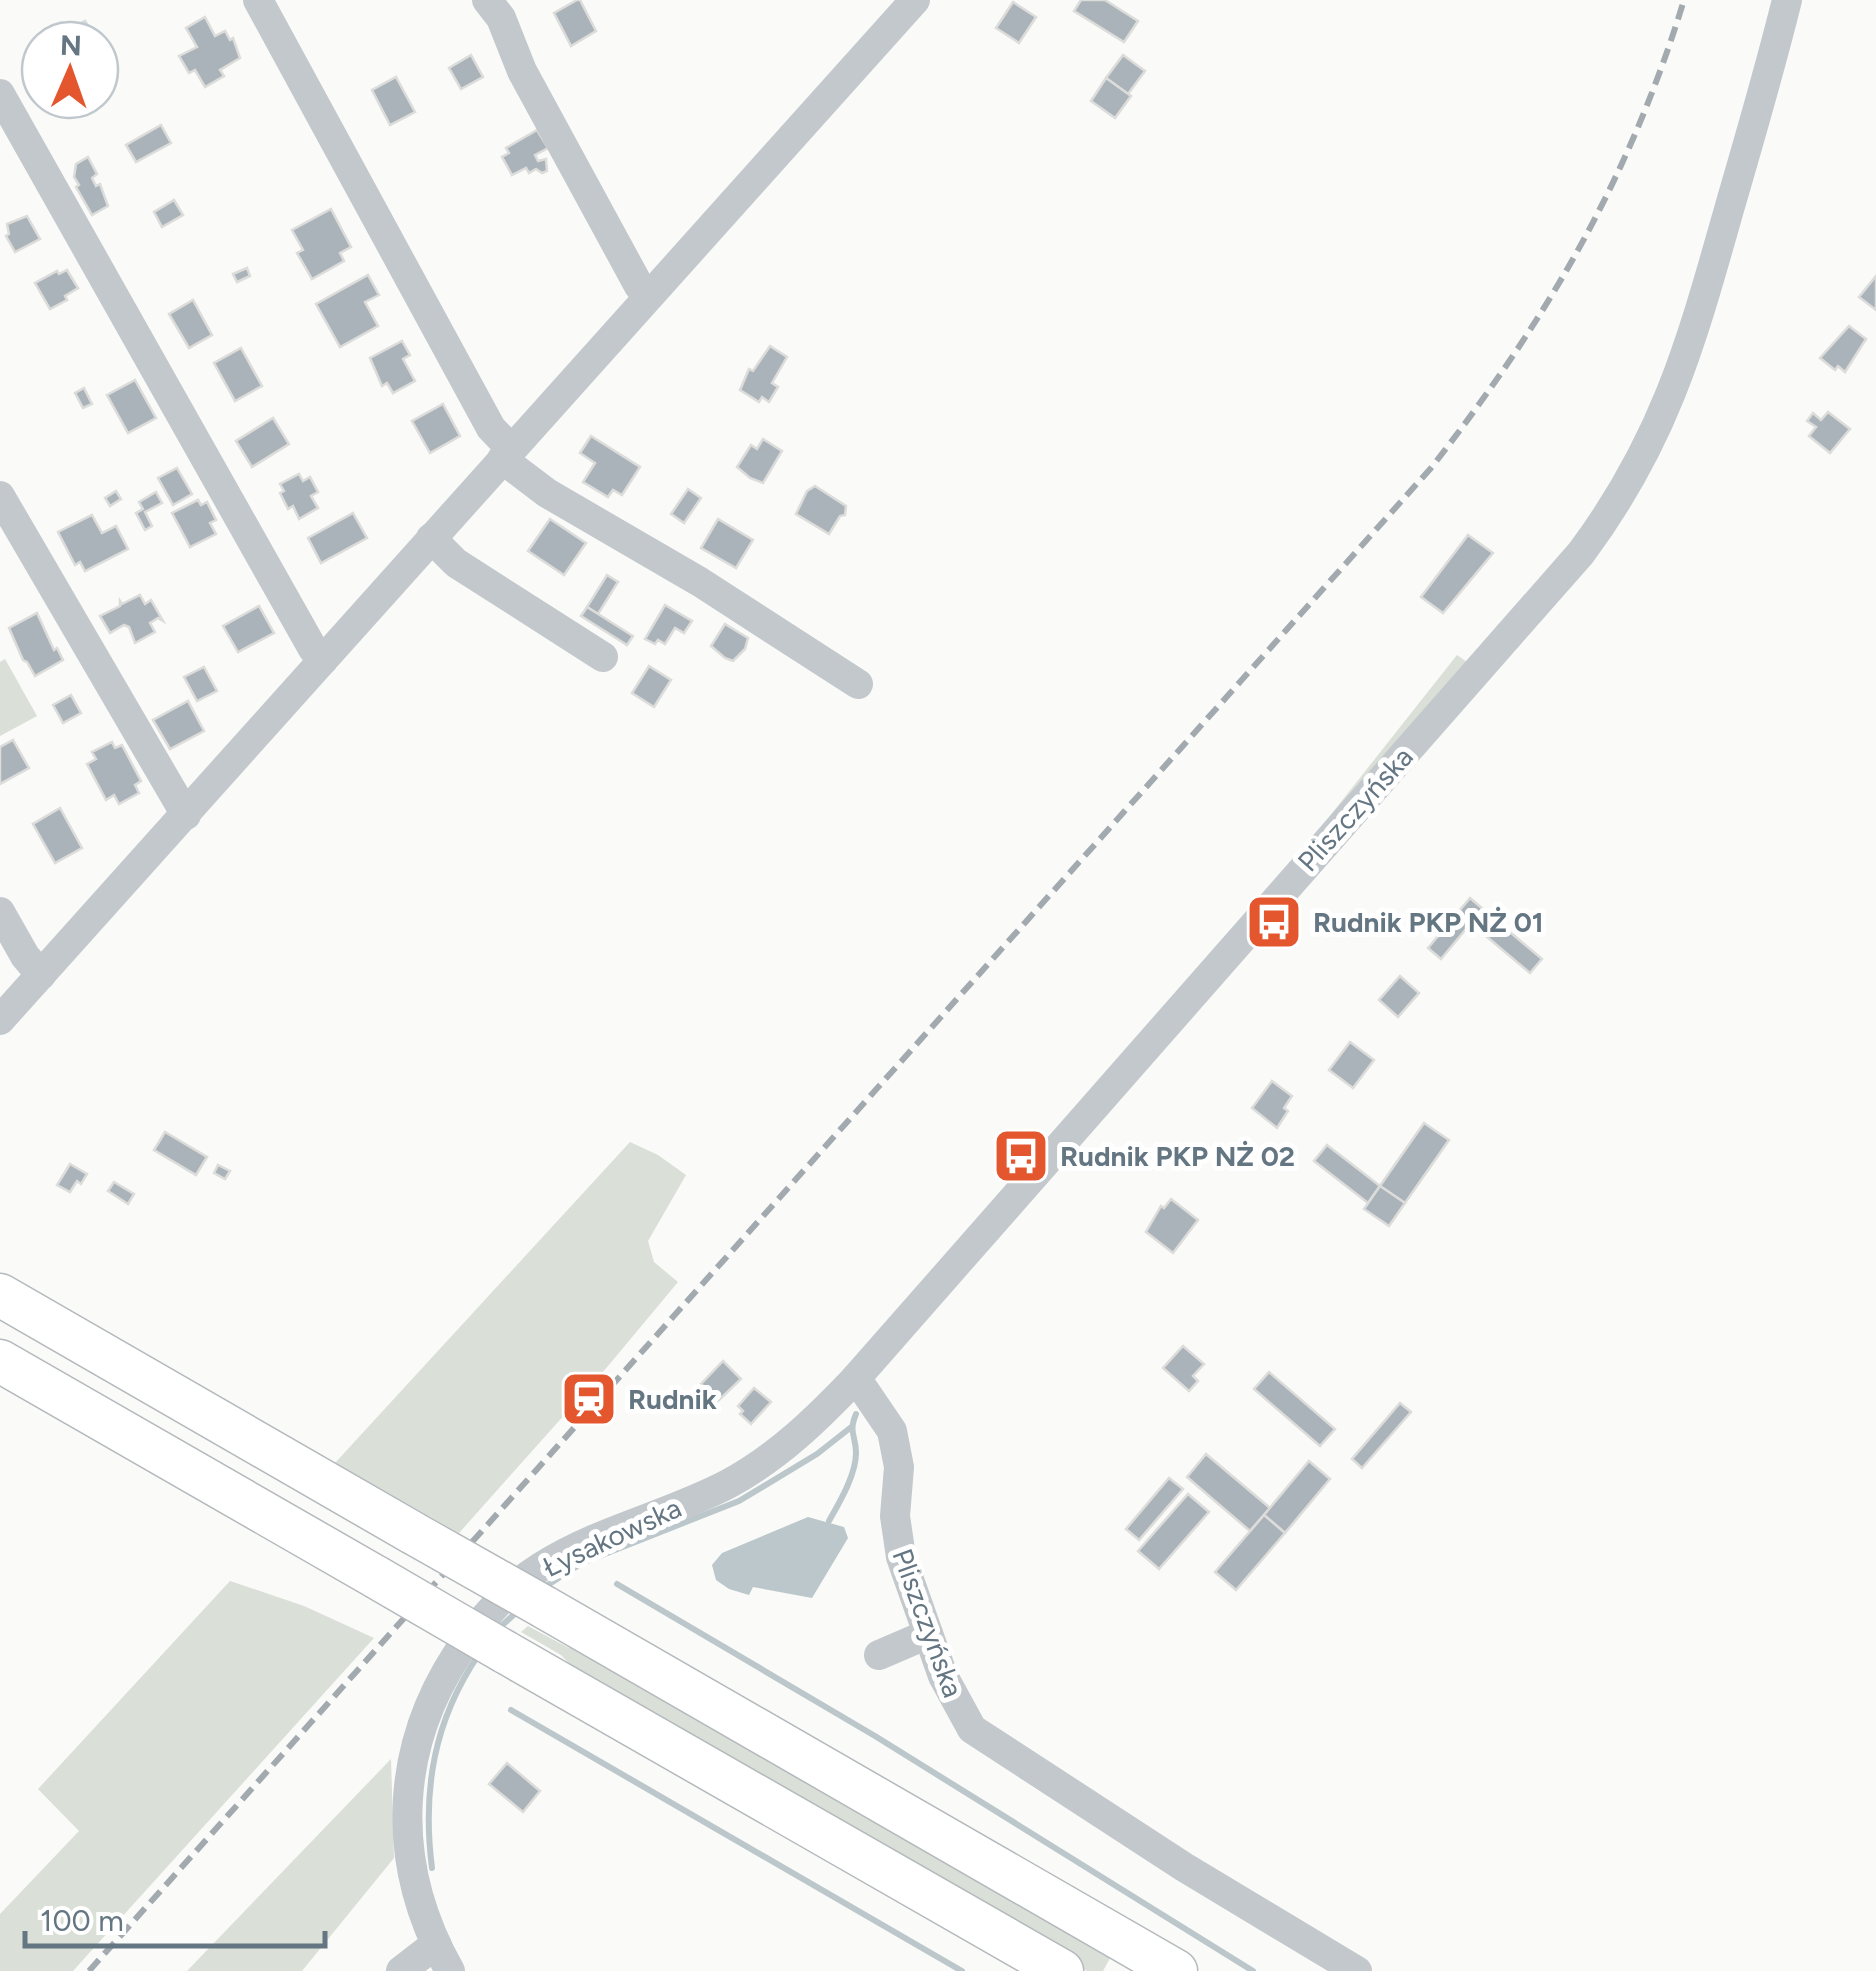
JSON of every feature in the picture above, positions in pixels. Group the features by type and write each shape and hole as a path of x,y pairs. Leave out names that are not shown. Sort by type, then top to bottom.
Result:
{"highway":[{"path":"0,1295 1176,1971"},
{"path":"0,1362 1062,1971"}],"street":[{"path":"258,0 507,454 547,493 700,582 858,684"},
{"path":"486,0 501,18 522,71 640,286 650,295"},
{"path":"0,1020 915,0"},
{"name":"Pliszczyńska","path":"1357,1971 1184,1868 972,1729 947,1686 896,1538 899,1467 888,1420 856,1378 1275,898 1473,678 1602,524 1659,428 1684,365 1787,0"},
{"path":"0,94 303,632 323,660"},
{"path":"0,496 186,815"},
{"path":"431,538 456,563 603,658"},
{"path":"0,912 25,956 41,975"},
{"name":"Łysakowska","path":"450,1971 436,1944 414,1879 408,1837 408,1790 422,1722 453,1660 486,1614 538,1569 583,1544 749,1472 807,1428 856,1378"},
{"path":"880,1655 928,1634"},
{"path":"1118,1938 1165,1971"},
{"path":"401,1971 436,1944"}],"shaded area":[{"path":"1457,655 1477,669 1295,860"},
{"path":"5,659 37,716 0,736 0,662"},
{"path":"630,1142 658,1155 686,1175 648,1241 654,1262 678,1282 459,1533 335,1463"},
{"path":"808,1517 844,1527 848,1538 812,1598 753,1587 749,1595 716,1580 712,1565 722,1553"},
{"path":"230,1581 304,1606 374,1638 73,1971 0,1971 0,1914 79,1831 38,1789"},
{"path":"528,1626 567,1647 602,1656 1115,1949 1103,1971 1087,1971 588,1683 561,1655 521,1632"},
{"path":"391,1759 394,1858 302,1971 187,1971"}],"building":[{"path":"577,0 596,31 571,46 554,13"},
{"path":"1081,0 1105,0 1138,21 1124,42 1074,11"},
{"path":"1013,2 1036,17 1019,43 996,28"},
{"path":"205,17 215,36 225,31 230,40 233,38 240,58 220,70 224,76 205,87 195,70 189,73 179,56 197,47 186,28"},
{"path":"471,55 483,77 461,89 449,68"},
{"path":"1123,55 1145,71 1128,94 1106,78"},
{"path":"396,77 415,112 390,125 372,90"},
{"path":"1106,78 1131,96 1115,118 1091,101"},
{"path":"161,125 171,143 136,162 126,145"},
{"path":"537,130 548,148 535,155 538,161 546,159 547,171 536,169 529,173 526,168 512,175 502,157 509,153 506,148"},
{"path":"88,157 97,174 92,178 96,186 100,184 108,206 92,215 74,177 76,164"},
{"path":"174,200 183,215 162,227 154,212"},
{"path":"331,209 351,247 340,253 344,261 312,279 297,253 303,250 292,230"},
{"path":"27,216 40,239 15,252 6,236 7,224"},
{"path":"247,268 250,276 237,282 233,274"},
{"path":"67,270 78,288 50,309 35,283"},
{"path":"368,275 379,295 365,302 378,326 340,347 316,304"},
{"path":"1876,276 1876,310 1859,297"},
{"path":"193,300 212,335 189,348 169,314"},
{"path":"1849,326 1866,339 1845,372 1838,366 1835,370 1820,358"},
{"path":"402,341 410,355 403,359 415,381 393,393 387,383 382,386 370,358"},
{"path":"770,346 787,357 772,383 778,387 769,402 762,397 759,402 740,390 749,369 753,371"},
{"path":"241,348 262,386 235,401 214,363"},
{"path":"135,380 156,418 128,433 107,395"},
{"path":"84,388 92,404 83,408 75,393"},
{"path":"443,404 460,436 430,453 412,421"},
{"path":"1828,412 1850,429 1830,453 1809,436 1816,427 1807,421 1813,413 1821,420"},
{"path":"273,418 289,444 252,467 236,441"},
{"path":"591,436 640,467 622,495 613,490 608,497 583,482 595,463 580,453"},
{"path":"763,439 782,451 763,483 737,467 751,445 757,449"},
{"path":"177,468 192,494 173,505 158,478"},
{"path":"299,474 303,481 310,477 318,492 311,496 318,508 299,519 293,506 288,509 280,484"},
{"path":"815,486 846,506 845,515 840,516 829,534 796,514 807,491"},
{"path":"688,489 701,498 684,523 671,514"},
{"path":"116,491 121,499 110,506 105,498"},
{"path":"156,492 162,503 145,512 152,526 145,530 136,513 143,509 139,502"},
{"path":"198,500 201,505 207,502 216,520 210,523 216,534 190,547 172,513"},
{"path":"353,513 367,538 321,563 308,538"},
{"path":"92,515 102,533 116,526 128,549 85,571 80,562 75,565 58,532"},
{"path":"550,519 586,543 564,575 528,551"},
{"path":"718,519 753,540 736,568 701,548"},
{"path":"1468,535 1493,553 1443,613 1421,597"},
{"path":"607,575 618,582 598,614 587,607"},
{"path":"140,595 145,604 151,600 163,621 158,618 150,623 155,632 135,643 129,627 124,625 110,633 100,616 120,606 120,601 122,604"},
{"path":"665,605 692,621 684,633 675,628 665,644 658,640 655,644 645,639"},
{"path":"259,606 274,633 238,652 223,626"},
{"path":"587,607 633,636 627,645 581,616"},
{"path":"37,613 54,650 57,648 63,660 35,676 9,628"},
{"path":"725,624 748,638 745,649 733,661 711,646"},
{"path":"649,666 671,680 654,707 632,693"},
{"path":"204,667 217,691 197,701 184,677"},
{"path":"71,695 81,713 63,723 53,705"},
{"path":"188,701 204,731 170,749 153,720"},
{"path":"13,740 29,768 0,784 0,747"},
{"path":"112,742 115,748 122,745 141,781 135,785 139,793 119,804 114,795 106,800 87,764 96,759 92,752"},
{"path":"60,808 82,848 55,863 33,824"},
{"path":"1470,898 1498,922 1486,936 1471,923 1441,959 1428,948"},
{"path":"1498,922 1542,959 1530,973 1486,936"},
{"path":"1400,976 1419,993 1398,1017 1379,1000"},
{"path":"1350,1042 1374,1060 1353,1088 1329,1070"},
{"path":"1272,1081 1292,1096 1277,1128 1252,1108"},
{"path":"1424,1123 1449,1140 1405,1203 1380,1186"},
{"path":"165,1132 207,1157 196,1175 154,1150"},
{"path":"1327,1145 1380,1186 1368,1203 1314,1161"},
{"path":"70,1164 87,1174 70,1192 57,1185"},
{"path":"218,1165 230,1171 225,1179 214,1173"},
{"path":"114,1182 134,1194 128,1204 108,1191"},
{"path":"1380,1186 1405,1203 1389,1226 1364,1209"},
{"path":"1171,1199 1198,1220 1173,1253 1146,1232 1161,1206 1164,1208"},
{"path":"1183,1346 1204,1364 1193,1376 1198,1381 1189,1391 1163,1368"},
{"path":"723,1361 741,1379 718,1401 701,1384"},
{"path":"1269,1372 1335,1429 1320,1446 1254,1389"},
{"path":"754,1388 771,1402 751,1424 740,1414 743,1411 738,1406"},
{"path":"1400,1403 1411,1412 1362,1468 1352,1459"},
{"path":"1206,1454 1270,1508 1250,1531 1187,1477"},
{"path":"1309,1461 1330,1479 1285,1533 1264,1515"},
{"path":"1169,1478 1183,1489 1139,1540 1126,1529"},
{"path":"1188,1494 1209,1512 1159,1569 1138,1551"},
{"path":"1264,1515 1285,1533 1236,1590 1215,1572"},
{"path":"507,1763 540,1791 523,1812 489,1784"}],"waterway":[{"path":"829,1521 853,1470 856,1414"},
{"path":"543,1588 582,1563 739,1501 817,1454 850,1428"},
{"path":"617,1584 875,1736 1253,1971"},
{"path":"499,1628 519,1610"},
{"path":"432,1868 429,1811 435,1756 451,1704 479,1654"},
{"path":"511,1710 962,1971"}],"railway":[{"path":"89,1971 1431,468 1511,358 1580,246 1637,128 1684,0"}],"place":[{"name":"Rudnik PKP NŻ 01","path":"1274,922"},
{"name":"Rudnik PKP NŻ 02","path":"1021,1156"},
{"name":"Rudnik","path":"589,1399"}]}
